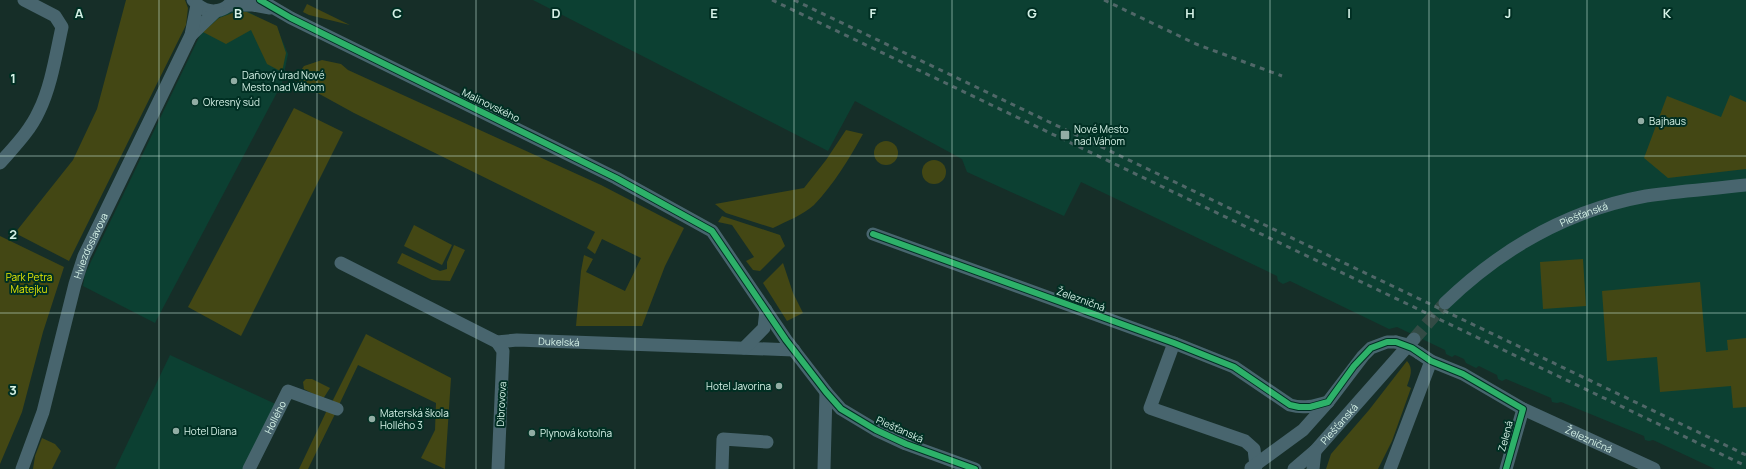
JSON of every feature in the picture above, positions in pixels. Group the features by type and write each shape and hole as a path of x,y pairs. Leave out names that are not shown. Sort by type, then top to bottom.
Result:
{"street":[{"path":"0,163 29,129 39,112 47,91 62,27 55,16 24,0"},
{"name":"Malinovského","path":"260,0 272,8 616,178 712,231"},
{"path":"195,2 206,10 216,11 232,2"},
{"name":"Hviezdoslavova","path":"22,469 43,412 75,284 84,256 191,35 195,2"},
{"name":"Malinovského","path":"232,2 272,8"},
{"name":"Hviezdoslavova","path":"191,35 216,11"},
{"name":"Piešťanská","path":"1445,303 1483,269 1504,254 1526,240 1572,218 1596,209 1646,196 1746,185"},
{"name":"Piešťanská","path":"712,231 794,350 841,409 876,430 939,457 975,469"},
{"name":"Železničná","path":"873,234 1174,343 1234,367 1275,396 1290,405 1299,407 1310,407 1328,402 1354,366 1371,348 1387,342 1404,344 1431,361 1463,374 1523,409 1654,469"},
{"path":"341,264 497,342"},
{"path":"744,348 764,328 766,310"},
{"name":"Piešťanská","path":"1294,469 1315,451 1414,339"},
{"name":"Dukelská","path":"497,342 517,340 794,350"},
{"name":"Dibrovova","path":"497,342 504,351 498,469"},
{"path":"1174,343 1150,408 1245,441 1254,449 1253,467"},
{"path":"1390,469 1431,361"},
{"name":"Hollého","path":"249,469 288,391 337,409"},
{"path":"824,469 826,392"},
{"path":"1253,467 1303,430 1328,402"},
{"name":"Zelená","path":"1506,469 1523,409"},
{"path":"722,469 723,439 767,442"},
{"path":"1313,469 1315,451"}],"shaded area":[{"path":"533,0 1746,0 1746,469 1715,469 1653,440 1645,440 1644,436 1561,402 1552,402 1551,398 1506,379 1502,381 1498,379 1497,375 1479,366 1476,368 1466,363 1464,359 1455,355 1452,357 1446,354 1445,350 1397,327 1389,329 1290,281 1283,284 1278,281 1277,276 1081,182 1064,216 967,172 962,159 855,101 828,151"},
{"path":"225,9 247,11 277,28 288,54 282,83 155,323 83,286 85,274 203,29"},
{"path":"170,355 284,408 254,469 115,469"}],"green space":[{"path":"126,0 185,0 188,8 186,25 69,261 15,233 73,160 97,109"},
{"path":"307,4 350,25 309,15 303,12"},
{"path":"238,11 247,12 277,26 286,53 282,72 267,64 251,30 226,44 203,32 219,18"},
{"path":"322,60 341,64 348,70 601,185 684,228 665,266 642,326 576,326 584,255 593,259 586,272 625,291 641,258 602,239 595,254 587,248 595,232 354,113 294,80 304,66"},
{"path":"1730,95 1746,102 1746,169 1668,178 1644,158 1667,96 1721,117"},
{"path":"294,108 343,132 241,336 188,307"},
{"path":"846,130 863,134 847,162 828,189 810,209 800,215 773,228 726,213 715,204 804,188 826,160"},
{"path":"886,141 894,145 898,153 894,161 886,165 878,161 874,153 878,145"},
{"path":"934,160 942,164 946,172 942,180 934,184 926,180 922,172 926,164"},
{"path":"722,216 780,235 785,246 760,271 753,270 746,261 754,257 732,225 718,222"},
{"path":"414,225 452,245 442,265 404,246"},
{"name":"Park Petra Matejku","path":"0,236 64,267 43,332 22,412 0,464"},
{"path":"454,245 465,250 450,281 432,280 397,263 402,253 440,271 447,269 447,262"},
{"path":"1583,259 1586,306 1543,309 1540,262"},
{"path":"783,263 793,293 803,313 787,321 763,283"},
{"path":"1700,282 1706,352 1728,350 1727,340 1746,338 1746,407 1733,408 1731,386 1660,392 1657,357 1607,361 1602,291"},
{"path":"366,334 451,378 445,469 421,458 435,430 436,403 358,365 339,405 332,402"},
{"path":"1407,361 1411,370 1407,386 1411,388 1392,441 1378,469 1326,469 1331,454 1369,410"},
{"path":"306,379 312,379 330,388 323,399 304,389 303,382"},
{"path":"328,408 336,412 308,469 299,469"},
{"path":"42,438 55,444 61,451 52,469 33,469 35,456"}],"tunnel":[{"path":"1414,339 1445,303"}],"railway":[{"path":"772,0 1746,466"},
{"path":"794,0 1746,455"},
{"path":"1104,0 1196,44 1282,76"}],"cycle path":[{"path":"260,0 291,18 616,178 712,231 786,340 841,409 876,430 906,444 975,469"},
{"path":"873,234 1174,343 1234,367 1290,405 1299,407 1310,407 1328,402 1354,366 1371,348 1387,342 1396,342 1412,348 1431,361 1463,374 1523,409 1506,469"}],"place":[{"name":"Daňový úrad Nové Mesto nad Váhom","path":"234,81"},
{"name":"Okresný súd","path":"195,102"},
{"name":"Bajhaus","path":"1641,121"},
{"name":"Nové Mesto nad Váhom","path":"1065,135"},
{"name":"Hotel Javorina","path":"779,386"},
{"name":"Materská škola Hollého 3","path":"372,419"},
{"name":"Hotel Diana","path":"176,431"},
{"name":"Plynová kotolňa","path":"532,433"}]}
